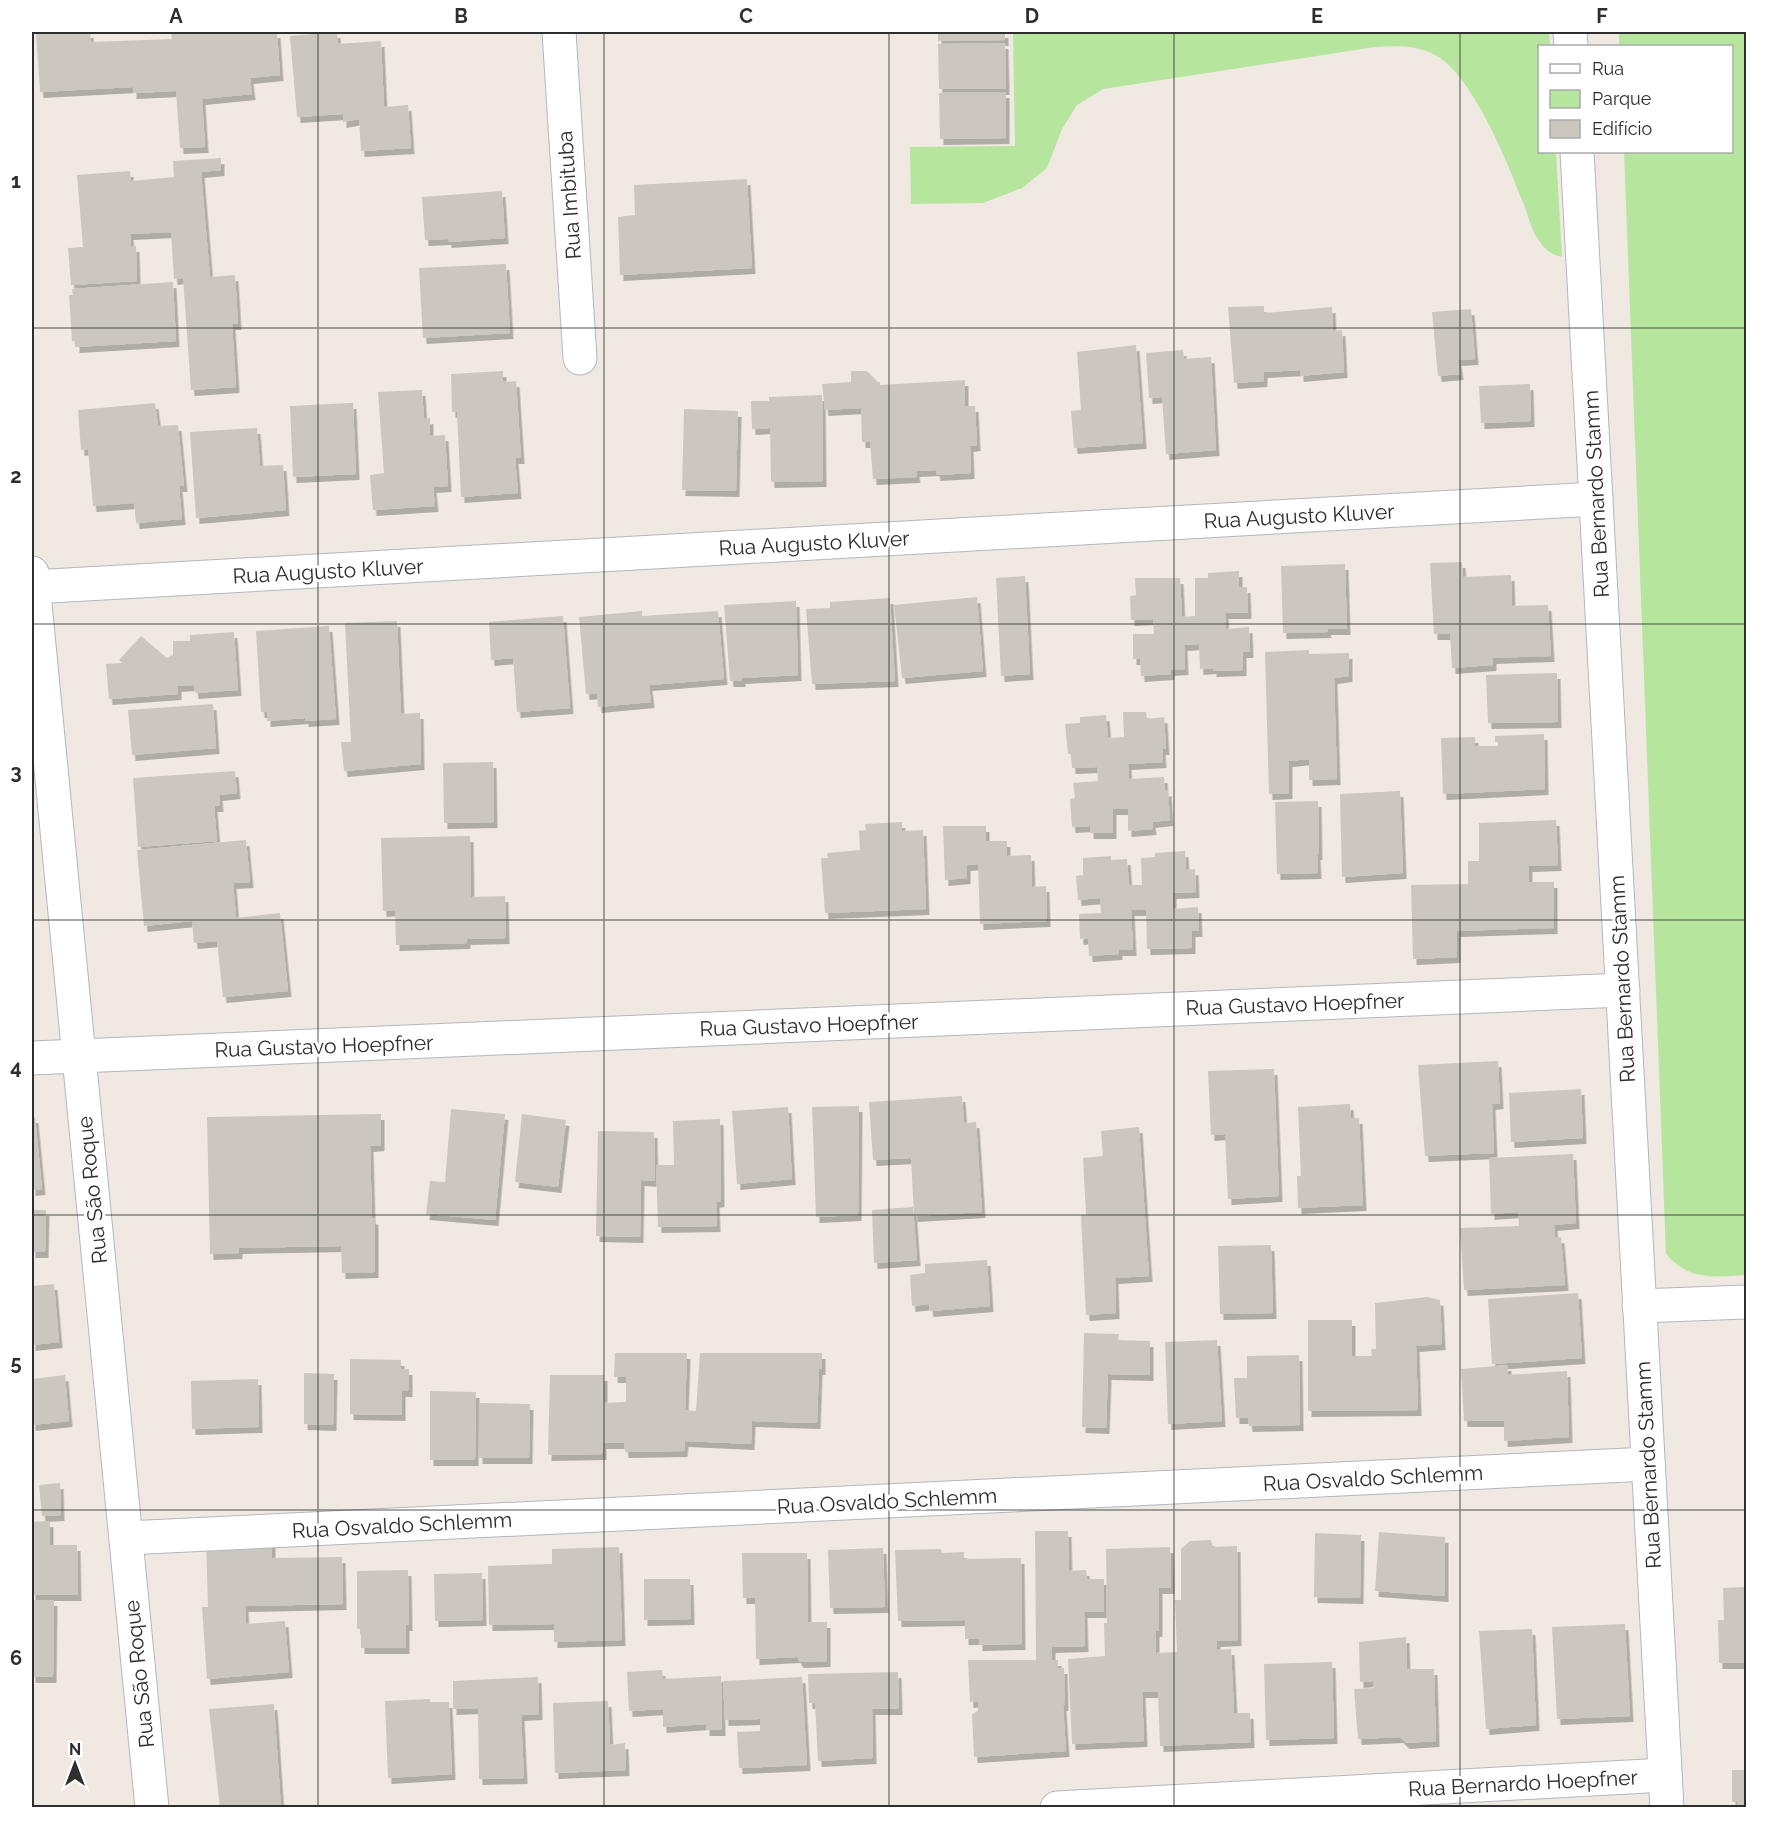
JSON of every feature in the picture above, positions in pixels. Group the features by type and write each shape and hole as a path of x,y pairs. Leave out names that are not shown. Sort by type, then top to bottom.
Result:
{"street":[{"name":"Rua Imbituba","path":"559,32 580,358"},
{"name":"Rua Bernardo Stamm","path":"1577,153 1667,1808"},
{"name":"Rua Augusto Kluver","path":"32,582 1596,499"},
{"name":"Rua São Roque","path":"32,582 152,1808"},
{"name":"Rua Gustavo Hoepfner","path":"32,1058 1623,990"},
{"path":"1639,1306 1746,1302"},
{"name":"Rua Osvaldo Schlemm","path":"126,1538 1648,1464"},
{"name":"Rua Bernardo Hoepfner","path":"1058,1808 1665,1775"}],"green space":[{"path":"1013,32 1549,32 1550,45 1538,45 1538,153 1556,153 1562,257 1547,250 1537,238 1497,142 1474,97 1461,78 1447,63 1419,49 1375,47 1103,89 1077,105 1062,129 1047,168 1022,188 983,203 911,204 910,147 1015,146"},
{"path":"1619,32 1746,32 1746,1275 1713,1276 1693,1273 1675,1263 1666,1254 1624,153 1733,153 1733,45 1619,45"}],"building":[{"path":"36,32 90,32 91,42 172,39 171,32 277,32 280,75 250,78 252,94 202,99 205,147 180,148 176,91 133,93 133,87 40,92"},
{"path":"337,32 338,44 381,41 384,107 408,105 411,148 361,151 359,119 343,122 343,114 297,117 290,36"},
{"path":"938,32 1005,32 1005,40 938,41"},
{"path":"1005,43 1006,89 939,89 938,44"},
{"path":"1006,92 1006,138 940,139 939,93"},
{"path":"221,158 221,170 201,172 210,277 235,275 238,324 232,324 236,387 191,390 183,278 174,279 171,232 130,234 131,246 136,246 137,281 71,285 68,248 83,247 77,175 130,171 131,181 174,177 173,161"},
{"path":"747,179 752,268 620,275 618,217 635,215 634,185"},
{"path":"502,191 505,238 448,242 448,239 425,240 422,197"},
{"path":"506,264 510,333 423,338 419,268"},
{"path":"173,282 176,341 76,347 76,341 72,341 69,295 73,295 72,289"},
{"path":"1264,306 1264,313 1332,307 1333,331 1342,330 1344,372 1300,376 1300,370 1264,372 1264,381 1234,383 1228,307"},
{"path":"1471,309 1475,359 1458,360 1460,374 1438,376 1432,312"},
{"path":"1136,345 1143,443 1074,448 1071,411 1081,410 1077,352"},
{"path":"1183,350 1184,359 1211,357 1216,450 1166,454 1162,397 1149,398 1146,353"},
{"path":"503,371 503,382 516,381 521,458 515,458 518,493 461,497 457,412 452,412 451,374"},
{"path":"851,371 867,371 880,382 880,385 965,380 965,406 975,406 977,445 970,446 971,473 937,475 936,470 916,471 917,477 873,479 870,442 862,442 861,408 825,410 822,384 851,382"},
{"path":"1530,384 1531,421 1481,423 1479,386"},
{"path":"422,390 424,419 430,418 430,436 445,435 448,486 433,487 435,506 373,510 370,475 384,473 378,392"},
{"path":"822,395 823,481 771,482 770,428 752,429 751,401 769,401 769,397"},
{"path":"155,403 158,426 178,425 184,486 179,486 182,519 136,523 134,503 93,506 88,449 81,450 78,410"},
{"path":"353,403 356,474 293,477 290,406"},
{"path":"684,409 738,411 736,491 682,490"},
{"path":"257,428 260,466 283,465 286,510 196,518 190,432"},
{"path":"1462,562 1463,577 1511,575 1512,606 1548,605 1551,656 1493,658 1493,665 1452,668 1450,634 1434,634 1430,563"},
{"path":"1345,564 1347,629 1327,629 1328,632 1283,633 1281,566"},
{"path":"1239,571 1239,587 1247,587 1248,613 1225,613 1226,629 1249,627 1250,652 1243,652 1243,670 1200,669 1199,644 1184,645 1185,669 1171,670 1171,674 1141,676 1140,659 1133,659 1133,634 1154,634 1153,619 1131,620 1130,596 1136,595 1135,578 1180,578 1182,617 1195,616 1195,578 1208,578 1208,573"},
{"path":"1025,576 1030,674 1001,676 996,578"},
{"path":"977,597 983,671 902,678 894,605"},
{"path":"890,598 895,681 812,684 806,609 830,608 830,602"},
{"path":"796,601 798,675 742,678 742,681 730,681 724,605"},
{"path":"642,611 642,616 718,611 724,679 649,685 651,702 598,707 597,693 586,694 579,617"},
{"path":"563,616 570,708 517,712 513,658 491,660 489,622"},
{"path":"397,621 401,714 420,713 421,764 344,771 341,742 351,742 345,623"},
{"path":"329,626 336,719 305,721 305,718 267,721 267,712 261,712 256,631"},
{"path":"234,632 238,690 195,693 194,685 178,686 178,694 109,699 106,664 122,663 119,660 141,636 167,658 173,655 173,641 190,641 190,635"},
{"path":"1309,650 1309,654 1349,653 1349,676 1334,678 1337,779 1309,780 1309,759 1289,761 1289,793 1269,794 1265,652"},
{"path":"1557,673 1558,722 1488,723 1486,675"},
{"path":"213,704 216,748 132,755 128,710"},
{"path":"1123,712 1146,712 1147,719 1164,717 1166,749 1162,749 1163,762 1128,764 1129,779 1164,777 1165,791 1168,790 1170,820 1152,822 1153,829 1128,831 1128,809 1113,809 1113,833 1090,833 1090,826 1072,827 1070,799 1075,798 1073,783 1098,781 1097,767 1072,768 1065,724 1080,723 1080,717 1106,715 1108,738 1124,737"},
{"path":"1544,734 1545,789 1443,794 1441,738 1475,737 1475,746 1498,746 1495,736"},
{"path":"493,762 494,822 444,823 443,763"},
{"path":"235,771 237,793 219,795 220,806 214,806 217,841 138,847 133,778"},
{"path":"1400,791 1403,873 1342,877 1340,794"},
{"path":"1318,801 1318,873 1277,874 1275,802"},
{"path":"1556,820 1558,865 1529,866 1529,882 1554,882 1554,928 1457,931 1457,957 1413,959 1411,885 1468,884 1468,861 1479,861 1479,823"},
{"path":"902,822 902,831 923,830 926,909 825,913 821,858 828,858 827,853 860,850 859,831 866,830 865,824"},
{"path":"943,826 986,826 986,841 1007,841 1007,856 1031,855 1032,887 1046,886 1047,921 980,924 978,864 967,865 967,878 945,880"},
{"path":"470,836 471,897 505,896 506,938 467,939 467,943 396,945 395,910 383,911 381,838"},
{"path":"246,840 250,882 233,883 236,918 280,913 288,991 223,997 217,941 194,943 192,921 144,926 137,850"},
{"path":"1185,851 1186,870 1195,869 1196,892 1173,893 1173,909 1198,907 1199,931 1192,931 1192,948 1147,949 1146,910 1131,910 1133,950 1119,950 1119,954 1089,956 1088,938 1080,939 1079,914 1101,913 1100,898 1078,900 1076,876 1083,875 1083,858 1111,856 1111,860 1127,859 1129,885 1142,885 1141,858 1155,857 1155,853"},
{"path":"1498,1061 1500,1103 1492,1104 1494,1153 1425,1156 1418,1065"},
{"path":"1274,1069 1279,1196 1228,1199 1225,1134 1211,1135 1208,1071"},
{"path":"1581,1089 1583,1138 1511,1142 1509,1093"},
{"path":"962,1096 964,1123 976,1122 982,1212 914,1216 911,1158 873,1160 869,1102"},
{"path":"1350,1104 1351,1118 1359,1118 1363,1205 1298,1208 1297,1176 1301,1176 1298,1107"},
{"path":"859,1106 858,1215 816,1217 812,1107"},
{"path":"788,1107 792,1179 737,1184 732,1111"},
{"path":"451,1109 505,1114 495,1220 426,1214 430,1181 445,1182"},
{"path":"381,1114 381,1145 370,1146 372,1218 375,1219 375,1272 342,1273 341,1246 239,1248 239,1253 210,1254 207,1117"},
{"path":"522,1114 566,1120 558,1187 515,1182"},
{"path":"32,1117 35,1117 42,1189 32,1190"},
{"path":"720,1119 721,1201 716,1202 717,1226 658,1227 656,1165 674,1165 673,1121"},
{"path":"1139,1127 1149,1276 1115,1278 1116,1313 1086,1315 1081,1217 1081,1215 1086,1215 1083,1158 1103,1156 1101,1131"},
{"path":"598,1131 654,1132 655,1181 641,1180 640,1237 596,1236"},
{"path":"1573,1154 1576,1223 1554,1225 1555,1238 1561,1237 1565,1285 1464,1290 1460,1228 1519,1226 1518,1212 1491,1214 1489,1158"},
{"path":"913,1207 917,1260 874,1263 872,1210"},
{"path":"32,1210 46,1210 45,1252 32,1252"},
{"path":"1271,1245 1273,1313 1220,1314 1218,1246"},
{"path":"987,1260 990,1306 930,1311 929,1304 912,1306 910,1275 925,1273 925,1264"},
{"path":"54,1284 59,1342 32,1345 32,1286"},
{"path":"1578,1293 1582,1358 1492,1364 1488,1299"},
{"path":"1427,1297 1440,1300 1442,1344 1416,1346 1418,1410 1308,1411 1308,1320 1352,1320 1352,1356 1372,1356 1371,1349 1376,1349 1375,1303"},
{"path":"1084,1333 1119,1334 1118,1340 1150,1341 1150,1375 1108,1374 1106,1428 1082,1427"},
{"path":"1217,1340 1222,1421 1168,1424 1165,1342"},
{"path":"615,1353 687,1353 685,1410 696,1411 700,1353 822,1353 822,1369 819,1369 817,1423 752,1421 751,1444 685,1441 684,1451 625,1452 624,1443 603,1443 603,1454 548,1455 550,1375 604,1375 604,1403 626,1402 626,1377 614,1377"},
{"path":"1299,1355 1300,1425 1249,1426 1248,1418 1236,1418 1234,1378 1247,1378 1247,1356"},
{"path":"350,1359 401,1360 401,1369 409,1369 409,1391 402,1391 402,1415 350,1414"},
{"path":"1508,1365 1508,1375 1567,1371 1569,1437 1504,1441 1504,1421 1464,1421 1461,1369"},
{"path":"304,1373 334,1374 333,1425 304,1424"},
{"path":"32,1375 33,1379 65,1375 69,1421 32,1425"},
{"path":"258,1379 259,1427 192,1429 191,1381"},
{"path":"430,1391 476,1392 475,1460 430,1460"},
{"path":"479,1403 530,1404 529,1458 479,1458"},
{"path":"60,1483 61,1515 42,1516 39,1485"},
{"path":"50,1521 50,1545 77,1545 78,1595 32,1595 32,1522"},
{"path":"1035,1531 1068,1531 1069,1571 1086,1570 1087,1579 1104,1579 1104,1612 1084,1612 1085,1646 1052,1647 1052,1660 1058,1660 1058,1668 1064,1668 1065,1705 1063,1705 1066,1751 974,1757 972,1714 978,1711 978,1701 970,1702 968,1660 1036,1660"},
{"path":"1379,1532 1445,1537 1445,1596 1375,1591"},
{"path":"1315,1533 1361,1535 1360,1598 1314,1597"},
{"path":"272,1537 272,1558 342,1557 343,1604 245,1606 246,1624 285,1621 289,1672 207,1679 202,1607 208,1607 206,1539"},
{"path":"1211,1540 1213,1547 1237,1546 1238,1640 1217,1641 1217,1650 1231,1649 1234,1713 1250,1713 1251,1742 1160,1746 1158,1692 1142,1692 1144,1741 1072,1744 1068,1659 1105,1656 1106,1549 1170,1547 1171,1588 1159,1588 1159,1631 1156,1631 1156,1653 1177,1652 1175,1600 1181,1600 1181,1549 1190,1541"},
{"path":"619,1547 622,1640 554,1642 554,1624 489,1625 488,1566 552,1564 552,1549"},
{"path":"883,1548 885,1607 830,1608 828,1550"},
{"path":"941,1549 942,1553 964,1552 964,1559 1021,1558 1022,1644 979,1645 979,1639 965,1639 965,1620 898,1621 895,1550"},
{"path":"742,1553 807,1553 808,1622 827,1622 827,1661 800,1662 797,1657 756,1659 755,1598 743,1598"},
{"path":"408,1570 409,1625 406,1625 406,1648 361,1648 361,1629 357,1629 357,1571"},
{"path":"482,1573 483,1620 435,1621 434,1574"},
{"path":"644,1579 690,1579 691,1619 644,1620"},
{"path":"1746,1587 1746,1663 1719,1663 1718,1620 1724,1620 1723,1588"},
{"path":"32,1600 54,1600 53,1677 32,1677"},
{"path":"1625,1624 1630,1716 1557,1719 1552,1627"},
{"path":"1532,1629 1536,1725 1486,1729 1479,1631"},
{"path":"1406,1637 1407,1669 1434,1669 1436,1741 1406,1743 1400,1737 1358,1739 1354,1689 1374,1688 1373,1681 1360,1682 1359,1642"},
{"path":"1332,1662 1334,1738 1266,1740 1264,1664"},
{"path":"662,1670 663,1679 721,1676 722,1730 706,1730 706,1724 663,1727 663,1709 629,1711 627,1672"},
{"path":"898,1672 899,1709 872,1709 873,1758 818,1761 815,1703 809,1703 808,1674"},
{"path":"538,1677 539,1714 521,1715 524,1778 479,1779 478,1708 453,1709 453,1681"},
{"path":"802,1677 807,1765 739,1768 737,1732 760,1731 760,1719 725,1720 723,1681"},
{"path":"430,1699 430,1702 449,1702 452,1774 388,1778 385,1701"},
{"path":"608,1701 610,1745 625,1743 626,1770 555,1773 553,1703"},
{"path":"274,1704 281,1808 220,1808 209,1709"},
{"path":"1744,1733 1746,1733 1746,1758 1745,1758"},
{"path":"1732,1770 1746,1770 1746,1808 1737,1808 1737,1802 1732,1802"}]}
